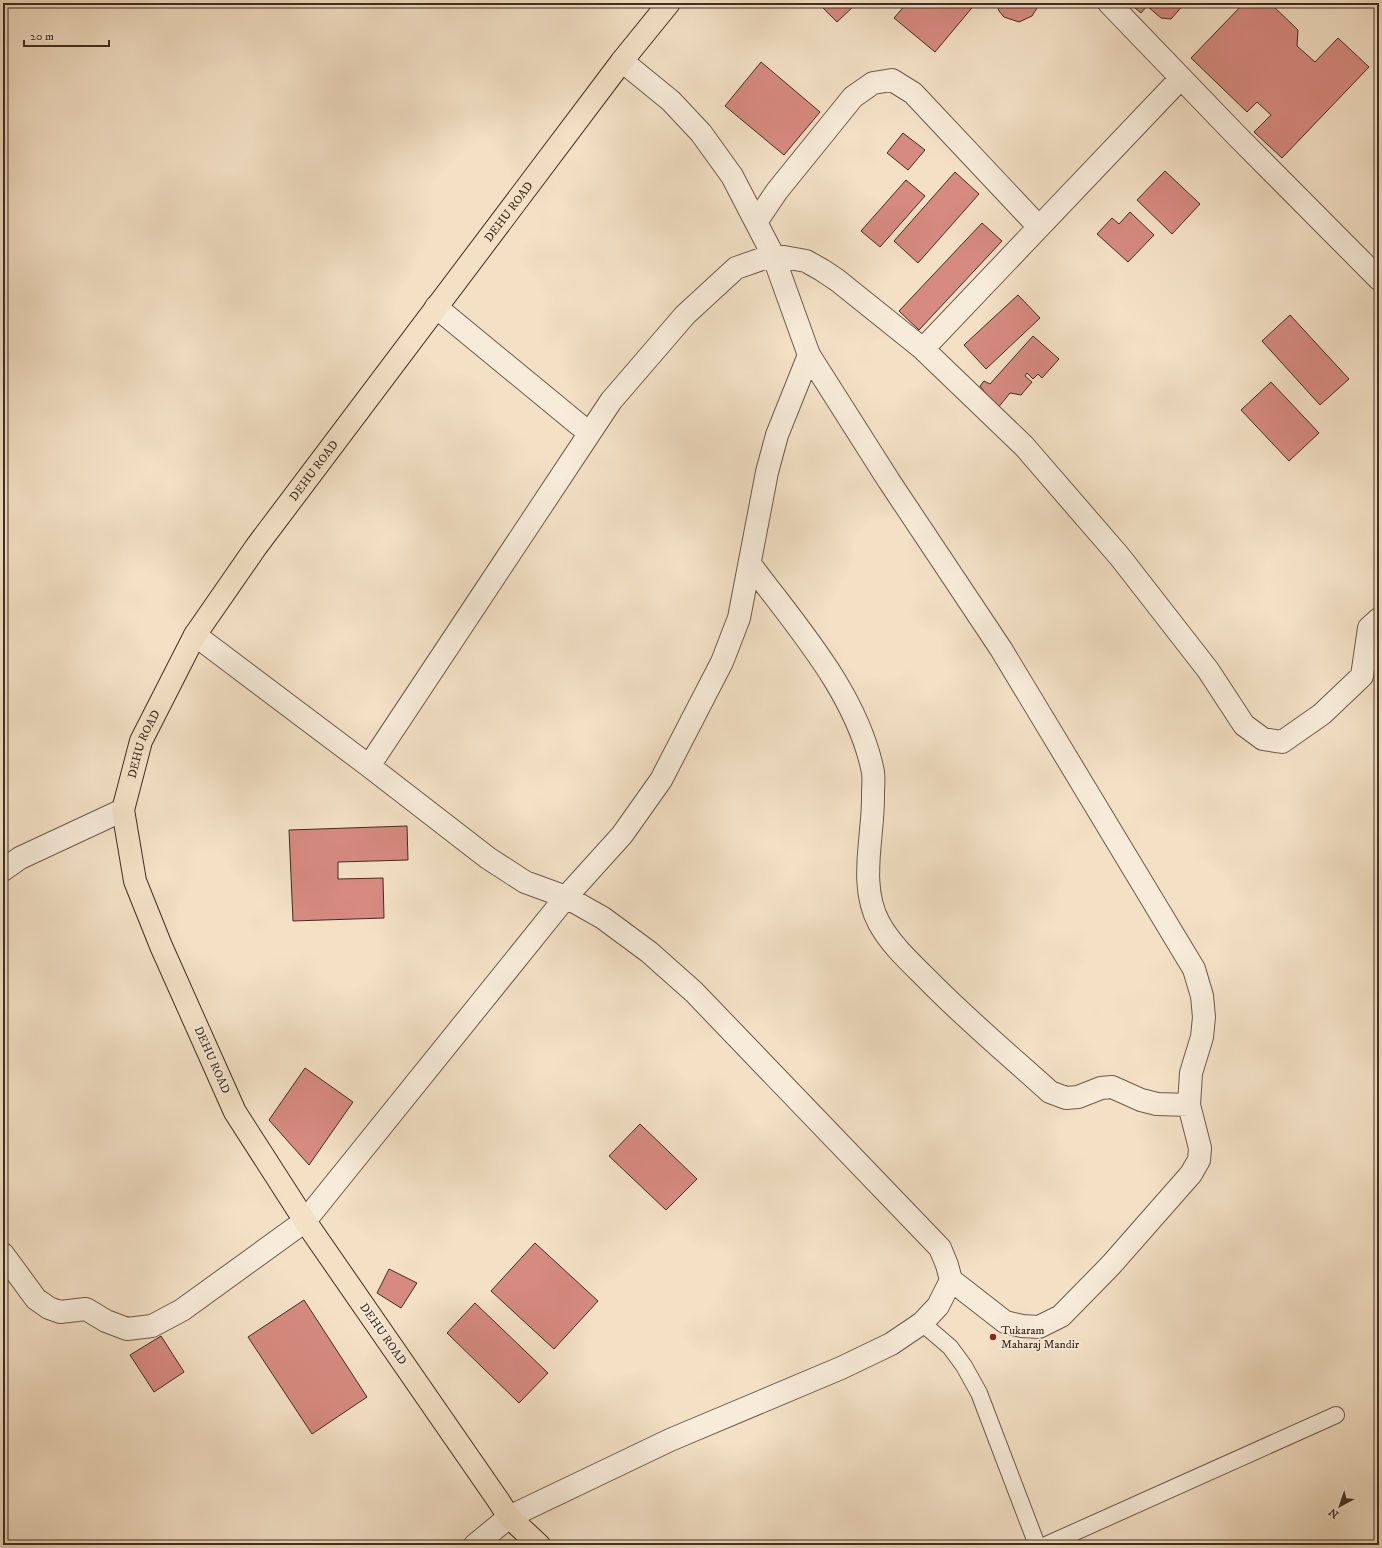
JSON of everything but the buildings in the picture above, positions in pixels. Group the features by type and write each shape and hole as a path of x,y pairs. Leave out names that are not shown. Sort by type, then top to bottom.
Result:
{"main road":[{"name":"DEHU ROAD","path":"534,1542 509,1517 305,1221 235,1112 161,946 136,880 123,810 141,741 196,635 256,547 622,61 668,3"}],"street":[{"path":"1109,3 1180,78 1379,279"},
{"path":"196,635 488,858 525,882 566,897 603,918 649,952 694,992 940,1248 951,1280 1006,1322 1022,1326 1039,1327 1061,1316 1111,1265 1191,1174 1199,1160 1200,1148 1190,1118 1189,1105 1191,1072 1202,1037 1204,1017 1202,996 1194,969 1002,649 889,481 809,355 773,255 732,176 701,133 671,102 622,61"},
{"path":"923,349 1180,78"},
{"path":"756,222 777,192 853,97 873,83 892,80 913,93 1039,227"},
{"path":"369,766 611,401 685,315 736,268 773,255 806,261 837,280 923,349 1024,446 1120,557 1208,670 1244,725 1262,740 1282,742 1322,714 1362,676 1376,629"},
{"path":"436,307 589,434"},
{"path":"3,1254 36,1299 49,1308 60,1312 86,1309 106,1322 127,1329 152,1326 182,1310 305,1221 566,897 622,835 661,780 722,662 739,618 767,472 777,435 809,355"},
{"path":"750,564 829,672 849,703 866,746 873,773 874,808 868,870 870,898 880,924 899,951 949,1002 1050,1092 1066,1098 1078,1097 1112,1086 1141,1100 1157,1104 1189,1105"},
{"path":"3,870 20,858 123,810"},
{"path":"475,1545 509,1517 670,1440 841,1368 891,1344 922,1323 938,1306 951,1280"}],"lane":[{"path":"922,1323 950,1347 964,1366 979,1393 1037,1545"},
{"path":"1046,1545 1336,1415"}],"place":[{"name":"Tukaram Maharaj Mandir","path":"993,1337"}]}
